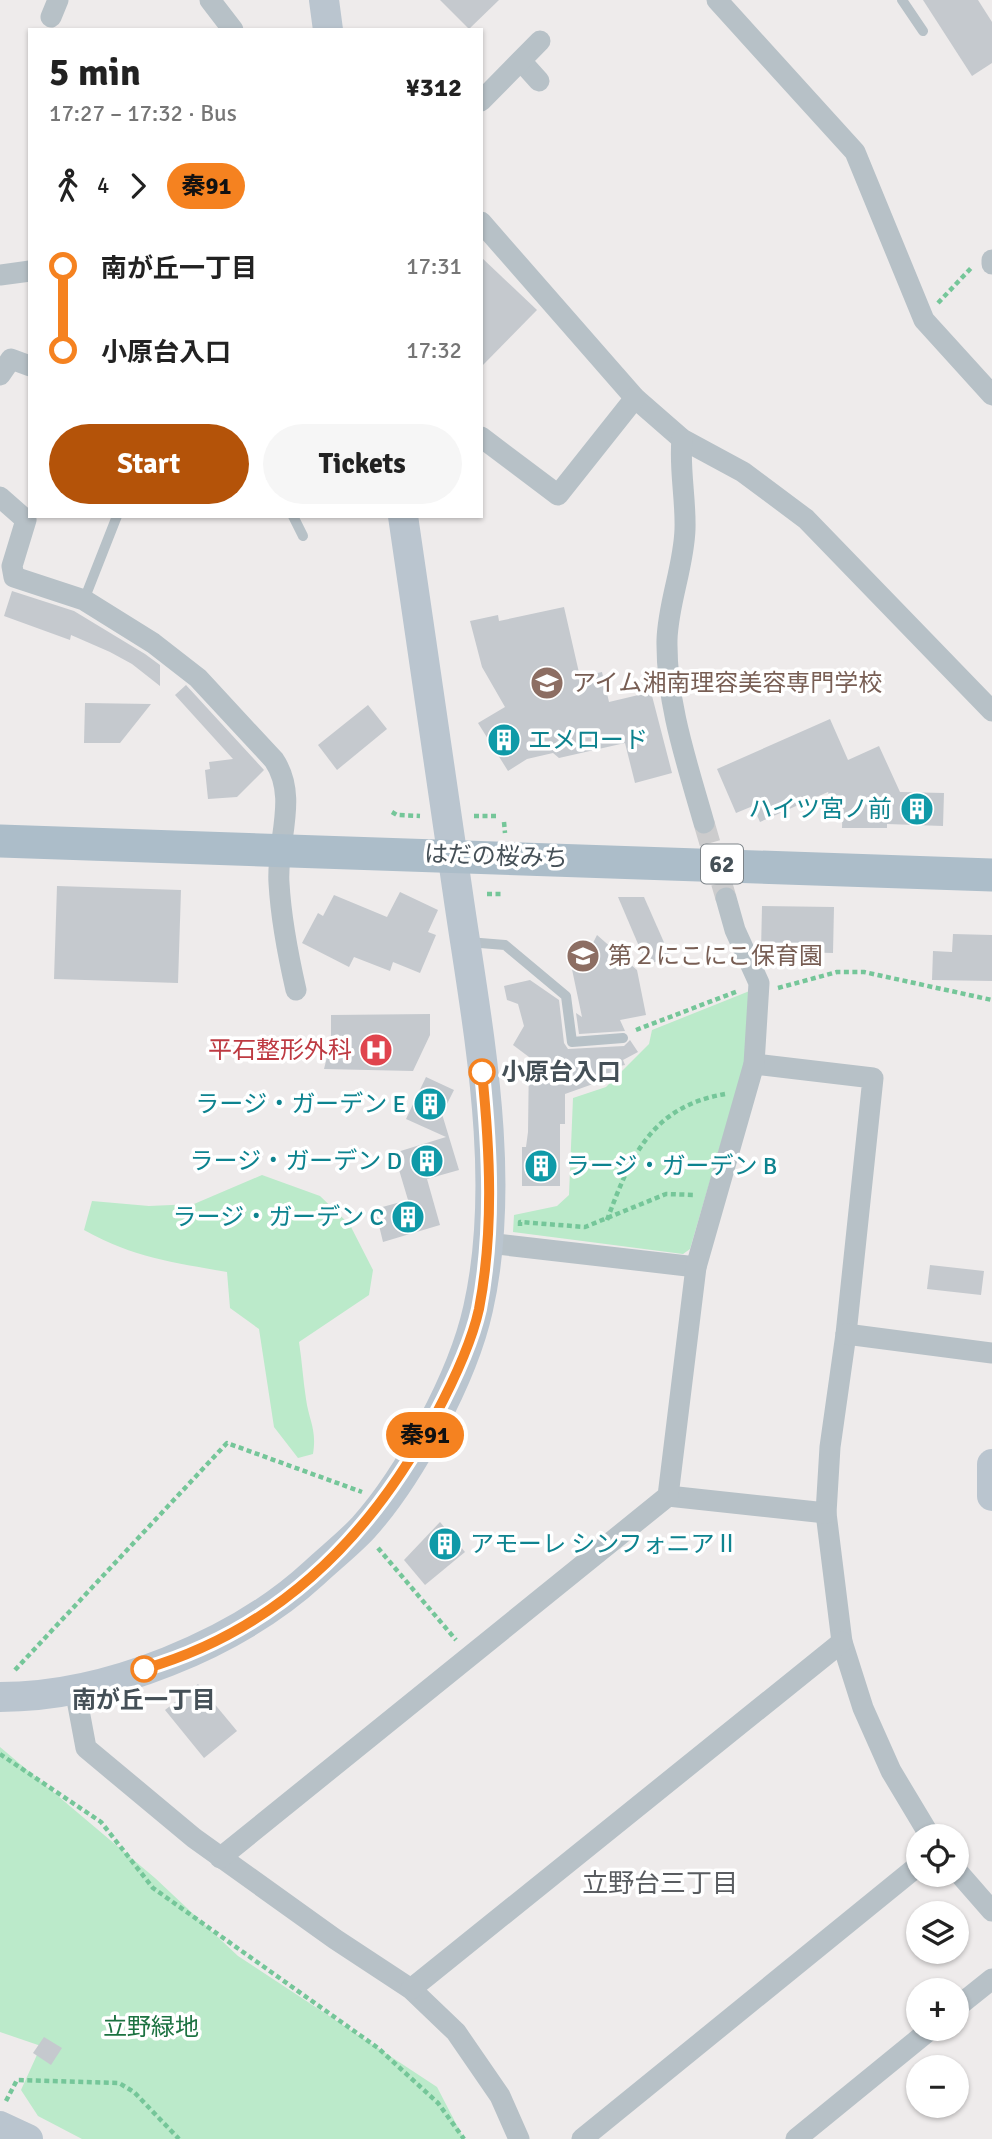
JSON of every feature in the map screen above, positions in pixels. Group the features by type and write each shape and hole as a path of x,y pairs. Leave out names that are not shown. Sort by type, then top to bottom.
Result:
{"main road":[{"name":"はだの桜みち","path":"0,841 453,854 992,875"}],"street":[{"path":"210,0 231,28"},
{"path":"324,0 328,28"},
{"path":"717,0 855,152 924,320 992,395"},
{"path":"483,99 540,41"},
{"path":"520,61 539,81"},
{"path":"483,224 635,398 682,439 743,472 806,519 992,711"},
{"path":"0,275 28,271"},
{"path":"0,375 11,359 28,365"},
{"path":"483,439 558,495 635,398"},
{"path":"682,439 685,532 667,638 670,688 682,747 704,823"},
{"path":"0,497 26,520 12,566 14,578 84,600 179,662 274,760 283,774 286,809 279,880 286,946 296,990"},
{"path":"5,1697 75,1689 167,1662 230,1634 288,1597 362,1529 412,1459 450,1389 478,1312 488,1243 488,1133 453,854 403,518"},
{"path":"220,1858 668,1496 696,1267 754,1064 751,991 726,898"},
{"path":"754,1064 873,1078 846,1334 830,1447 826,1513 842,1642 863,1709 891,1771 923,1824"},
{"path":"488,1243 696,1267"},
{"path":"846,1334 992,1353"},
{"path":"992,1464 992,1496"},
{"path":"668,1496 826,1513"},
{"path":"411,1989 842,1642"},
{"path":"75,1689 86,1748 220,1858 411,1989 456,2032 500,2096 519,2139"},
{"path":"582,2139 906,1876"},
{"path":"969,1885 992,1911"},
{"path":"969,1997 992,1979"},
{"path":"796,2139 916,2041"},
{"path":"1,2116 29,2139"}],"lane":[{"path":"902,0 923,31"},
{"path":"84,600 116,518"},
{"path":"294,518 303,536"},
{"path":"465,942 505,945 566,996 572,1042 623,1038"}],"path":[{"path":"924,320 970,267"},
{"name":"はだの桜みち","path":"398,823 394,814 421,816"},
{"name":"はだの桜みち","path":"473,816 498,817"},
{"name":"はだの桜みち","path":"487,894 502,894"},
{"path":"642,1027 751,991 837,972 864,972 992,1000"},
{"path":"607,1220 629,1167 654,1127 689,1105 728,1093"},
{"path":"518,1246 520,1222 585,1227 666,1194 691,1195"},
{"path":"5,1697 12,1673 227,1443 384,1500"},
{"path":"375,1544 470,1658"},
{"path":"0,1754 101,1822 153,1888 378,2048 438,2103 464,2139"},
{"path":"1,2116 17,2080 119,2083 134,2092 179,2139"}],"green space":[{"path":"752,990 745,1061 690,1249 683,1254 513,1232 514,1215 557,1206 569,1195 573,1098 606,1087 649,1044 652,1030"},
{"path":"262,1175 320,1196 350,1225 373,1270 369,1295 299,1342 314,1445 313,1454 298,1458 274,1427 259,1329 230,1308 227,1272 137,1253 84,1230 92,1201 149,1206 194,1204"},
{"name":"立野緑地","path":"0,1747 155,1878 238,1956 437,2087 464,2139 82,2139 38,2116 21,2090 41,2046 0,2032"}],"building":[{"path":"440,0 499,0 470,28"},
{"path":"923,0 978,0 992,22 992,63 972,76"},
{"path":"483,259 537,310 483,365"},
{"path":"12,591 74,611 145,654 160,665 160,686 132,664 110,652 71,635 70,640 4,616"},
{"name":"アイム湘南理容美容専門学校","path":"564,607 580,677 602,672 609,702 651,692 672,773 635,783 625,743 559,758 553,753 527,759 508,771 478,723 505,707 482,667 470,621 498,615 499,621"},
{"path":"186,685 264,770 237,797 208,799 205,770 210,769 209,762 233,759 175,695"},
{"path":"85,703 151,704 120,743 84,743"},
{"path":"368,705 387,729 337,770 318,745"},
{"path":"830,719 848,760 879,746 900,792 944,793 943,826 887,824 887,828 842,828 843,795 831,800 828,792 760,822 753,806 736,813 717,769"},
{"path":"57,886 181,890 178,983 54,979"},
{"path":"400,892 438,910 428,932 436,935 420,973 393,962 390,971 354,957 349,967 302,943 318,913 323,916 334,895 387,917"},
{"path":"618,897 644,897 670,956 647,965"},
{"path":"762,906 834,907 833,953 761,951"},
{"path":"953,934 992,935 992,981 932,980 933,951 952,952"},
{"path":"597,935 637,970 646,1015 620,1020 625,1031 579,1034 576,1013 582,1017 569,955 589,951"},
{"path":"530,980 559,1000 564,1043 568,1049 624,1046 630,1040 638,1052 623,1060 625,1065 620,1066 621,1070 605,1074 607,1079 565,1094 565,1124 560,1124 560,1186 522,1186 522,1147 526,1147 528,1132 529,1057 513,1045 524,1026 518,1004 507,1000 504,986"},
{"name":"平石整形外科","path":"430,1014 430,1035 413,1071 324,1069 331,1041 331,1015"},
{"path":"426,1077 454,1090 442,1114 459,1170 427,1179 440,1225 383,1242 375,1209 408,1200 394,1153 446,1137 406,1119"},
{"path":"930,1265 984,1271 981,1295 927,1289"},
{"path":"440,1522 465,1552 425,1585 404,1560"},
{"path":"198,1684 237,1731 204,1758 165,1710"},
{"path":"44,2037 62,2048 51,2065 33,2053"}],"tunnel":[{"path":"704,823 726,898"}],"bus line":[{"name":"秦91","path":"144,1669 167,1662 230,1634 288,1597 362,1529 412,1459 450,1389 478,1312 488,1243 488,1133 482,1072"}],"place":[{"name":"アイム湘南理容美容専門学校","path":"547,683"},
{"name":"エメロード","path":"504,740"},
{"name":"ハイツ宮ノ前","path":"917,809"},
{"name":"第２にこにこ保育園","path":"583,956"},
{"name":"平石整形外科","path":"376,1050"},
{"name":"小原台入口","path":"482,1072"},
{"name":"ラージ・ガーデン E","path":"430,1104"},
{"name":"ラージ・ガーデン D","path":"427,1161"},
{"name":"ラージ・ガーデン B","path":"541,1166"},
{"name":"ラージ・ガーデン C","path":"408,1217"},
{"name":"アモーレ シンフォニアⅡ","path":"445,1544"},
{"name":"南が丘一丁目","path":"144,1669"}],"district":[{"name":"立野台三丁目","path":"660,1883"}]}
